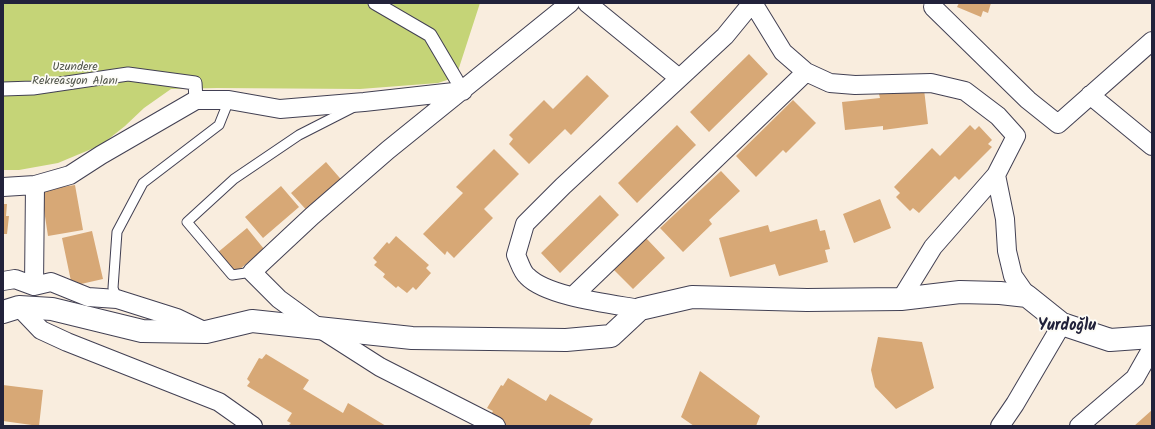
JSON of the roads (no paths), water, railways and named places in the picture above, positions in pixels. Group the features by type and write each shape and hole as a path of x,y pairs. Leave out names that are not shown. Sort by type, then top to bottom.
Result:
{"street":[{"path":"375,3 430,35 463,91"},
{"path":"496,426 380,367 319,328 279,299 252,272 312,216 388,150 463,91 570,3"},
{"path":"587,3 679,78"},
{"path":"901,299 933,247 996,175 1016,136 998,116 965,91 931,83 855,85 830,83 806,72 783,52 752,3 725,36 563,186 525,224 516,255 526,276 545,288 600,302 640,309 692,297 807,300 901,299 960,292 1000,293 1026,296"},
{"path":"934,6 1028,100 1058,124 1152,41"},
{"path":"573,296 806,72"},
{"path":"3,89 34,88 128,74 194,82 196,100"},
{"path":"3,187 35,185 70,175 101,155 196,100 228,100 280,109 364,102 463,91"},
{"path":"1090,95 1152,146"},
{"path":"996,175 1005,219 1007,251 1013,276 1026,296 1062,324 1110,340 1152,337"},
{"path":"34,286 35,185"},
{"path":"3,281 15,279 34,286 51,282 88,297 117,299 176,318 206,332"},
{"path":"11,309 52,309 142,331 206,332 252,322 412,338 566,340 612,336 640,309"},
{"path":"11,309 41,330 67,342 219,402 253,426"},
{"path":"1000,426 1015,404 1062,324"},
{"path":"1080,426 1135,378 1152,348"}],"lane":[{"path":"117,299 113,288 116,232 143,183 219,125 228,100"},
{"path":"252,272 232,275 186,222 234,179 299,135 364,102"}],"district":[{"name":"Yurdoğlu","path":"1067,327"}],"park label":[{"name":"Uzundere Rekreasyon Alanı","path":"75,75"}]}
